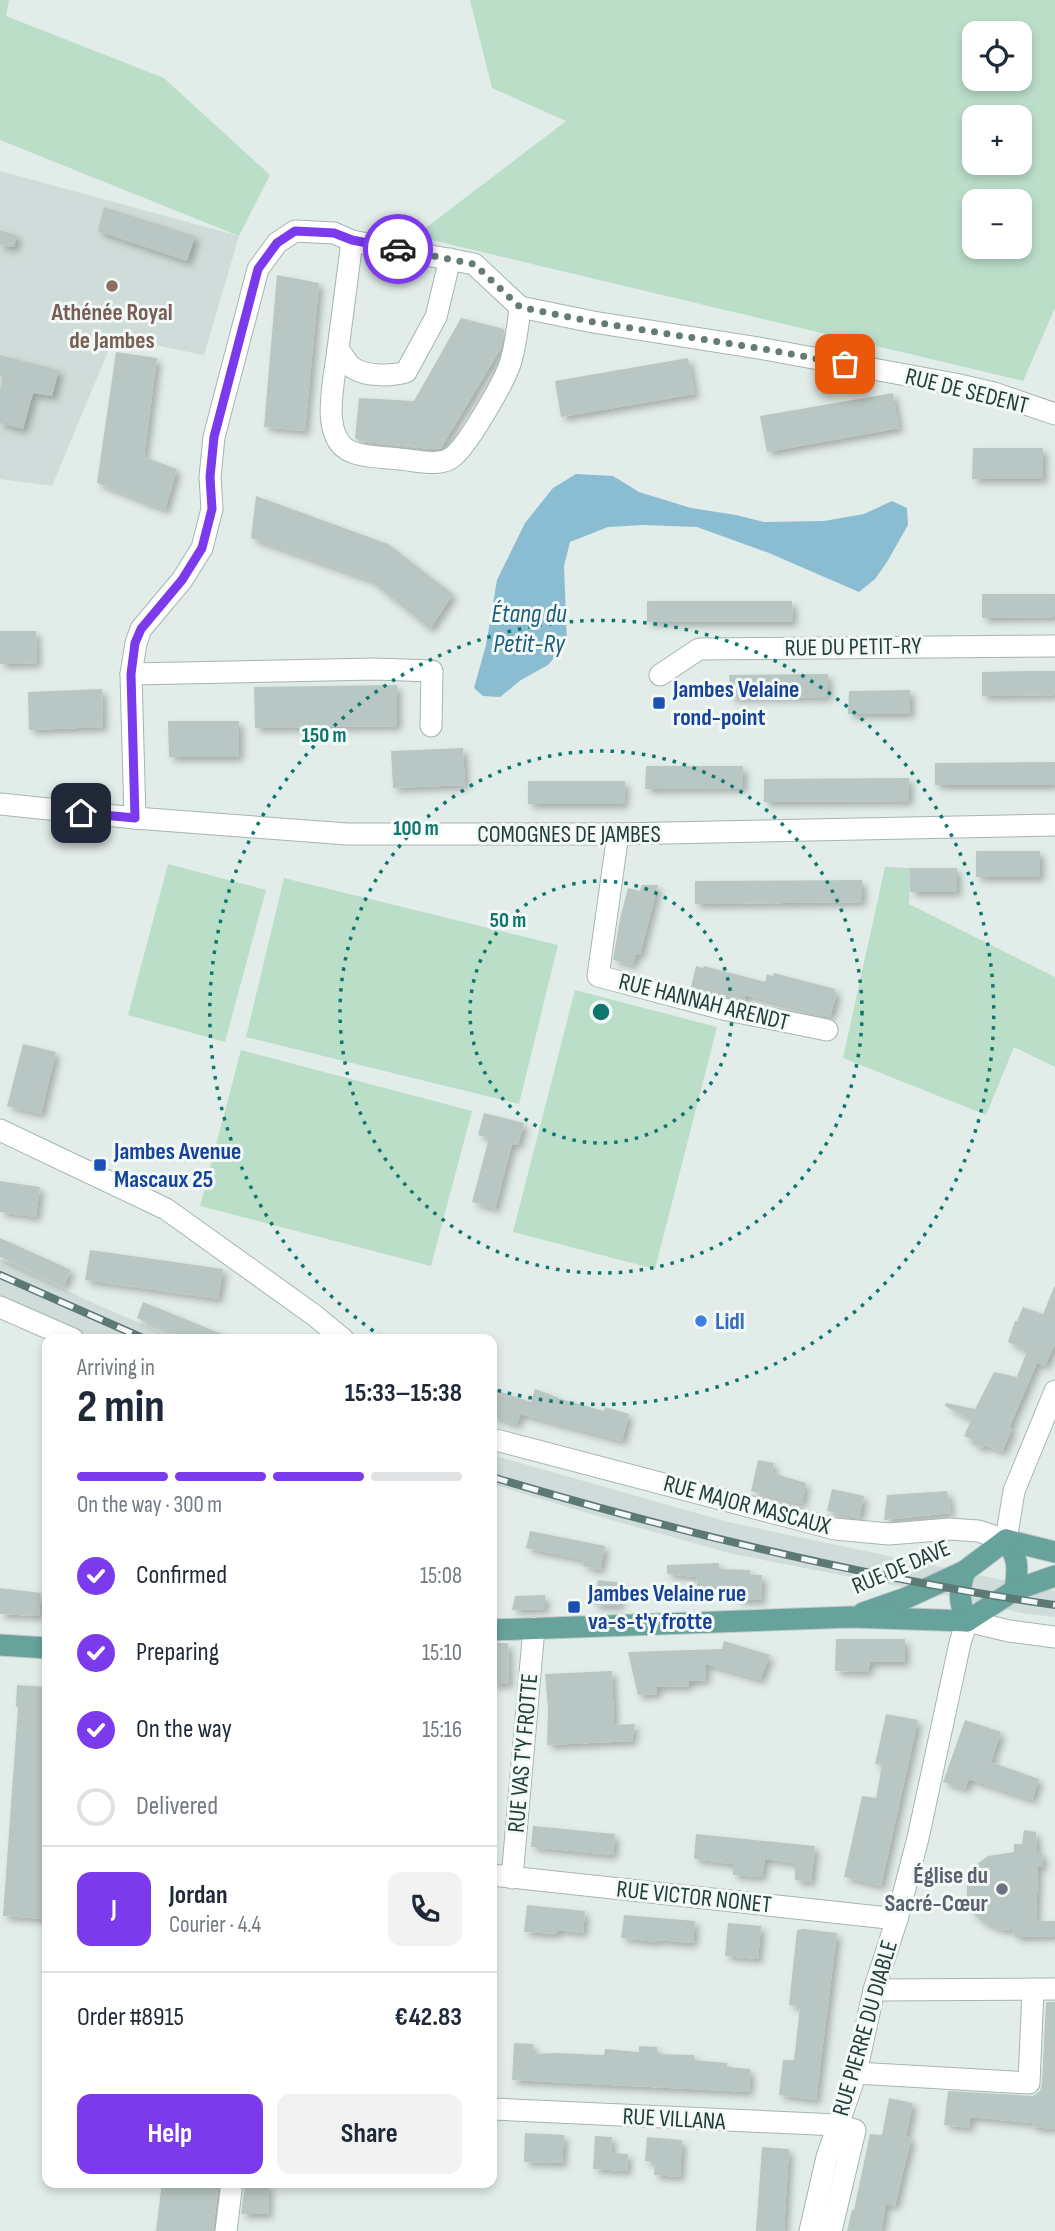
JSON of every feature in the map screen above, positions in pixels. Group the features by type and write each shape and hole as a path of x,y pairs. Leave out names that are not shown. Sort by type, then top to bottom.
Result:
{"main road":[{"path":"1006,1540 1055,1552"},
{"path":"1006,1540 1016,1555 1018,1570 1015,1590"},
{"name":"RUE DE DAVE","path":"851,1617 906,1598 964,1571 1006,1540"},
{"path":"964,1571 959,1590 960,1604 967,1621 1015,1590 1055,1576"},
{"name":"RUE DE DAVE","path":"497,1630 851,1617 967,1621"},
{"path":"0,1645 42,1648"}],"street":[{"path":"135,818 131,674 135,643 141,629 182,580 202,548 212,509 210,477 214,437 258,269 277,243 295,231 334,233 352,240 474,264 520,307 516,341 509,367 462,449 449,460 436,462 354,454 344,448 335,436 331,422 352,240"},
{"path":"338,349 353,368 367,373 396,375 406,372 436,317 450,259"},
{"name":"RUE DE SEDENT","path":"520,307 955,384 995,393 1055,414"},
{"name":"RUE DU PETIT-RY","path":"660,675 699,649 1055,646"},
{"path":"131,674 432,671 431,726"},
{"name":"COMOGNES DE JAMBES","path":"0,804 135,818 347,834 618,834 1055,825"},
{"name":"RUE HANNAH ARENDT","path":"618,834 598,976 734,1012 827,1030"},
{"path":"0,1130 166,1209 337,1334"},
{"path":"0,1307 62,1334"},
{"path":"1006,1540 1014,1491 1055,1391"},
{"name":"RUE MAJOR MASCAUX","path":"497,1440 835,1529 888,1534 950,1529 978,1531 1006,1540"},
{"path":"967,1621 1009,1631 1055,1637"},
{"name":"RUE PIERRE DU DIABLE","path":"831,2231 846,2128 874,1990 897,1919 918,1838 967,1621"},
{"name":"RUE VAS T'Y FROTTE","path":"502,1877 534,1628"},
{"name":"RUE VICTOR NONET","path":"502,1877 897,1919"},
{"path":"856,2073 1029,2083 1033,1989"},
{"path":"874,1990 1055,1989"},
{"name":"RUE VILLANA","path":"497,2109 846,2128"},
{"name":"RUE PIERRE DU DIABLE","path":"810,2231 846,2128"},
{"path":"226,2231 231,2188"}],"shaded area":[{"name":"Athénée Royal de Jambes","path":"0,171 239,236 204,355 114,337 52,486 0,479"},
{"path":"0,1259 164,1334 84,1334 0,1296"},
{"path":"497,1456 728,1522 1055,1591 1055,1617 1021,1613 954,1597 733,1554 497,1486"}],"green space":[{"path":"0,0 9,0 6,16 164,78 270,175 239,236 0,140"},
{"path":"470,0 1055,0 1055,308 1023,381 415,236 566,121 492,88"},
{"path":"168,864 266,890 225,1042 128,1015"},
{"path":"885,867 910,868 909,904 1055,977 1055,1067 1014,1047 986,1115 843,1058"},
{"path":"284,878 558,945 519,1104 246,1037"},
{"path":"575,990 717,1027 655,1269 513,1232"},
{"path":"241,1050 472,1111 431,1266 200,1206"}],"water":[{"name":"Étang du Petit-Ry","path":"576,474 613,476 639,492 691,508 764,522 824,521 864,514 892,501 907,508 908,525 875,579 859,592 769,553 697,527 608,527 570,542 564,566 567,643 548,665 521,680 500,697 483,696 474,688 486,645 497,580 525,523 553,488"}],"building":[{"path":"104,207 195,236 187,261 98,231"},
{"path":"0,230 17,236 14,247 0,245"},
{"path":"277,275 319,283 305,431 264,427"},
{"path":"461,318 504,329 504,333 501,348 441,448 359,441 355,438 359,398 414,401"},
{"path":"116,352 157,358 144,457 177,469 165,510 97,483"},
{"path":"0,355 59,370 52,396 33,393 23,429 0,423 0,389 3,376 0,375"},
{"path":"688,358 695,394 561,417 555,381"},
{"path":"893,393 899,428 767,452 760,416"},
{"path":"973,448 1043,448 1043,479 972,479"},
{"path":"256,496 388,544 453,594 430,629 370,580 251,538"},
{"path":"982,594 1055,594 1055,617 982,618"},
{"path":"647,601 792,601 793,622 647,622"},
{"path":"0,631 36,631 37,663 0,664"},
{"path":"1055,671 1055,695 982,696 982,672"},
{"path":"828,674 828,697 731,698 729,675"},
{"path":"397,685 397,726 255,728 254,687"},
{"path":"102,689 103,727 29,730 28,692"},
{"path":"910,690 910,714 848,714 849,691"},
{"path":"168,721 239,721 239,757 169,757"},
{"path":"463,748 465,785 393,788 391,751"},
{"path":"1055,762 1055,785 935,785 935,763"},
{"path":"646,766 743,766 743,788 645,789"},
{"path":"909,778 909,801 764,802 764,779"},
{"path":"528,781 625,781 624,804 528,804"},
{"path":"976,851 1040,851 1040,877 976,877"},
{"path":"910,868 957,868 957,892 910,892"},
{"path":"862,880 862,902 695,904 695,881"},
{"path":"642,885 658,885 640,955 636,954 633,965 613,960 628,888 640,891"},
{"path":"696,966 765,982 767,974 773,976 774,973 835,989 834,992 837,993 830,1017 745,995 744,1000 691,987"},
{"path":"23,1044 56,1052 41,1114 7,1106"},
{"path":"484,1113 524,1123 518,1145 512,1144 495,1209 472,1202 489,1138 478,1135"},
{"path":"0,1181 40,1187 36,1217 0,1212"},
{"path":"0,1238 71,1270 64,1286 0,1257"},
{"path":"90,1250 223,1269 218,1299 85,1280"},
{"path":"1055,1285 1055,1343 1045,1366 1037,1363 1009,1428 1012,1429 1002,1452 985,1445 983,1448 972,1444 973,1440 964,1436 971,1420 945,1406 946,1403 975,1409 994,1372 1017,1377 1027,1351 1008,1342 1015,1321 1023,1307 1043,1314"},
{"path":"143,1302 222,1334 176,1334 137,1318"},
{"path":"535,1389 604,1411 605,1407 629,1414 622,1441 521,1414 516,1425 497,1418 497,1391 531,1402"},
{"path":"758,1460 774,1463 772,1473 806,1483 802,1504 751,1491"},
{"path":"832,1489 864,1496 859,1518 827,1511"},
{"path":"947,1491 951,1513 884,1520 887,1495"},
{"path":"530,1531 605,1546 600,1570 583,1566 584,1560 526,1548"},
{"path":"719,1563 719,1569 750,1570 750,1575 762,1575 761,1600 737,1600 737,1585 697,1586 696,1577 667,1574 667,1565"},
{"path":"598,1580 623,1583 619,1606 593,1605"},
{"path":"0,1588 41,1593 39,1616 0,1614"},
{"path":"545,1595 545,1609 512,1610 515,1596"},
{"path":"836,1639 905,1639 905,1662 870,1662 868,1672 835,1671"},
{"path":"724,1641 770,1655 760,1680 706,1664 706,1680 689,1681 689,1686 657,1687 657,1694 638,1695 628,1652 722,1649"},
{"path":"497,1643 508,1643 509,1684 497,1684"},
{"path":"612,1671 614,1725 635,1724 632,1741 547,1745 545,1674"},
{"path":"17,1685 42,1687 42,1919 3,1916 18,1708"},
{"path":"886,1714 918,1720 881,1886 844,1877 862,1796 876,1798 882,1765 875,1764"},
{"path":"965,1720 1001,1732 991,1762 1039,1779 1032,1800 969,1779 965,1789 943,1782"},
{"path":"533,1826 615,1834 613,1855 531,1847"},
{"name":"Église du Sacré-Cœur","path":"1024,1830 1036,1832 1037,1852 1042,1853 1043,1866 1038,1867 1036,1921 1055,1921 1055,1936 1015,1937 1013,1930 999,1929 983,1922 974,1914 967,1901 967,1881 977,1864 988,1856 1014,1852 1014,1844 1022,1844"},
{"path":"696,1834 815,1846 811,1882 795,1880 795,1863 765,1859 762,1877 733,1875 733,1864 694,1859"},
{"path":"527,1905 585,1911 583,1933 557,1930 557,1934 524,1932"},
{"path":"624,1915 695,1921 693,1943 621,1938"},
{"path":"728,1923 761,1926 758,1959 725,1956"},
{"path":"797,1930 837,1933 816,2100 779,2095 783,2060 794,2060 800,2007 789,2005"},
{"path":"1046,2002 1055,2002 1055,2129 1033,2127 1032,2123 970,2117 969,2128 944,2125 948,2091 1033,2096 1040,2091"},
{"path":"514,2043 533,2044 533,2054 604,2055 605,2049 639,2052 639,2046 657,2047 657,2054 694,2055 694,2060 727,2063 727,2067 750,2069 749,2092 512,2080"},
{"path":"889,2098 913,2103 906,2136 911,2139 895,2206 886,2204 881,2231 847,2231 870,2134 882,2135"},
{"path":"525,2133 564,2135 562,2163 524,2162"},
{"path":"595,2136 612,2137 611,2153 628,2154 627,2171 593,2169"},
{"path":"647,2137 682,2140 680,2177 654,2175 655,2162 645,2161"},
{"path":"762,2147 789,2149 784,2231 756,2231"},
{"path":"161,2188 218,2188 213,2231 156,2231"},
{"path":"245,2188 269,2188 268,2214 241,2214"}],"railway":[{"path":"0,1275 134,1334"},
{"path":"497,1478 701,1535 771,1551 912,1581 1055,1605"}],"way so far":[{"path":"398,249 474,264 520,307 593,322 845,364"}],"place":[{"name":"Athénée Royal de Jambes","path":"112,286"},
{"name":"Jambes Velaine rond-point","path":"659,703"},
{"name":"Jambes Avenue Mascaux 25","path":"100,1165"},
{"name":"Lidl","path":"701,1321"},
{"name":"Jambes Velaine rue va-s-t'y frotte","path":"574,1607"},
{"name":"Église du Sacré-Cœur","path":"1002,1889"}],"route":[{"path":"81,813 135,818 131,674 135,643 141,629 182,580 202,548 212,509 210,477 214,437 258,269 277,243 295,231 334,233 352,240 398,249"}]}
